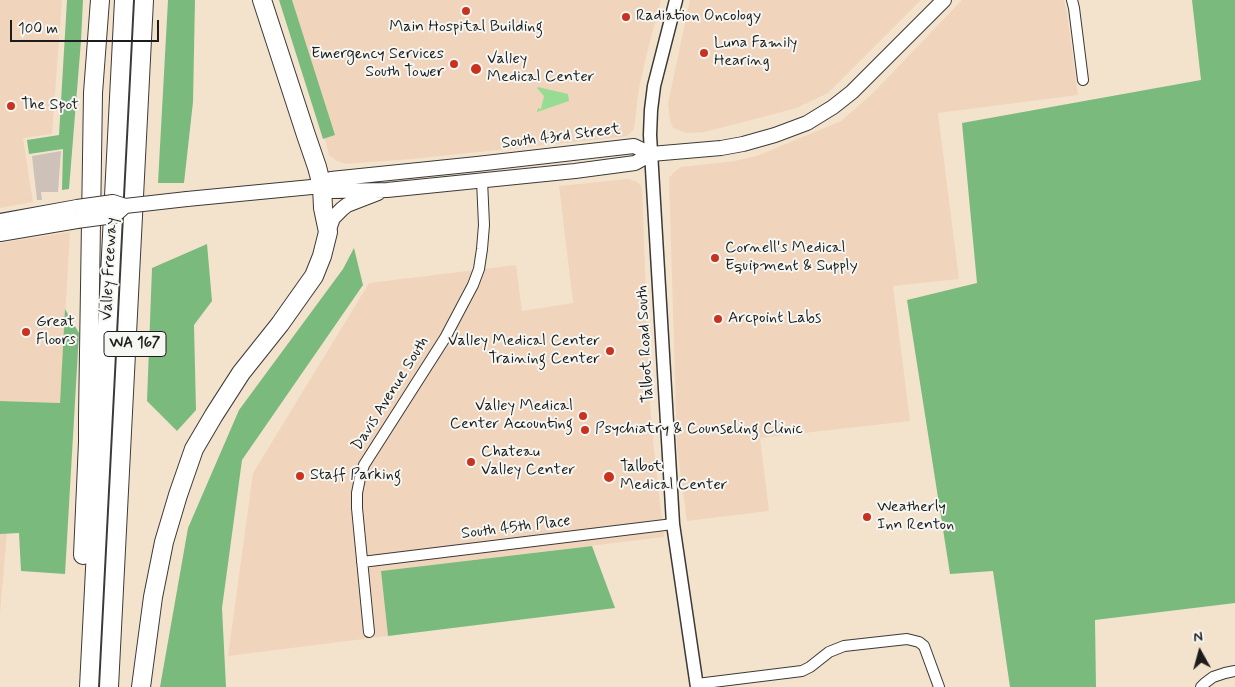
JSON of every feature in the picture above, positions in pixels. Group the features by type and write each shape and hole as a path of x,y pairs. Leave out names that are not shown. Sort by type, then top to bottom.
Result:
{"highway":[{"path":"91,645 81,629 88,442 94,93 100,0"},
{"name":"Valley Freeway","path":"89,687 124,0"},
{"path":"109,687 144,0"},
{"name":"Valley Freeway","path":"117,687 152,0"},
{"path":"141,687 153,597 164,542 194,449 241,373 280,324 314,276 322,256 328,232 323,208 322,186 317,167 262,0"}],"main road":[{"path":"651,154 721,148 743,144 807,123 833,107 852,92 944,0"},
{"name":"South 43rd Street","path":"0,234 77,214 113,202 125,206 322,186 331,179 634,146 651,154"},
{"name":"South 43rd Street","path":"322,186 332,192 387,190 635,163 651,154"},
{"path":"328,232 333,218 347,205 387,190"},
{"name":"South 43rd Street","path":"0,221 77,214"}],"street":[{"name":"Talbot Road South","path":"676,0 654,86 650,135 673,524 697,686"},
{"path":"1072,0 1083,80"},
{"name":"Davis Avenue South","path":"369,632 357,500 362,472 364,465 444,338 473,285 479,269 482,249 484,225 482,180"},
{"name":"South 45th Place","path":"362,562 673,524"},
{"path":"697,686 802,670 829,652 844,646 907,639 919,642 924,646 939,687"},
{"path":"1201,687 1213,678 1235,671"}],"shaded area":[{"path":"0,0 62,0 52,134 23,138 33,202 0,208"},
{"name":"Valley Medical Center","path":"291,0 661,0 639,88 634,129 627,136 347,164 337,161 329,155"},
{"path":"690,0 921,0 828,93 797,108 705,132 686,133 673,128 668,103"},
{"path":"962,0 1064,0 1078,95 938,113 959,279 893,286 910,421 760,438 769,511 687,521 677,448 669,178 681,167 735,161 759,155 841,121 872,94"},
{"path":"61,151 58,192 41,192 42,200 37,200 32,156"},
{"path":"628,179 640,184 642,188 650,404 664,537 381,571 388,636 228,656 253,473 369,283 516,265 522,311 573,303 559,186"},
{"path":"70,232 60,403 0,401 0,243"},
{"path":"7,533 0,614 0,534"}],"green space":[{"path":"67,0 83,0 69,189 62,190 63,149 29,154 27,140 59,135"},
{"path":"168,0 195,0 193,102 184,183 158,183"},
{"path":"279,0 292,0 335,135 323,139"},
{"path":"1192,0 1235,0 1235,603 1095,620 1096,687 1010,687 993,571 950,574 907,300 977,283 962,123 1201,80"},
{"path":"538,87 568,94 569,101 537,112 538,108 541,109 544,96"},
{"path":"207,244 212,301 194,325 196,410 177,431 147,401 152,268"},
{"path":"354,248 363,285 242,460 222,608 226,687 160,687 188,528 239,410 343,269"},
{"path":"65,309 79,333 65,574 21,571 19,533 0,534 0,401 60,403"},
{"path":"592,546 615,608 388,636 381,571"}],"place":[{"name":"Main Hospital Building","path":"466,11"},
{"name":"Radiation Oncology","path":"626,17"},
{"name":"Luna Family Hearing","path":"704,53"},
{"name":"Emergency Services South Tower","path":"454,64"},
{"name":"Valley Medical Center","path":"476,69"},
{"name":"The Spot","path":"11,106"},
{"name":"Cornell's Medical Equipment & Supply","path":"715,258"},
{"name":"Arcpoint Labs","path":"718,319"},
{"name":"Great Floors","path":"26,332"},
{"name":"Valley Medical Center Training Center","path":"610,351"},
{"name":"Valley Medical Center Accounting","path":"583,416"},
{"name":"Psychiatry & Counseling Clinic","path":"585,430"},
{"name":"Chateau Valley Center","path":"471,462"},
{"name":"Staff Parking","path":"300,476"},
{"name":"Talbot Medical Center","path":"609,477"},
{"name":"Weatherly Inn Renton","path":"867,517"}]}
